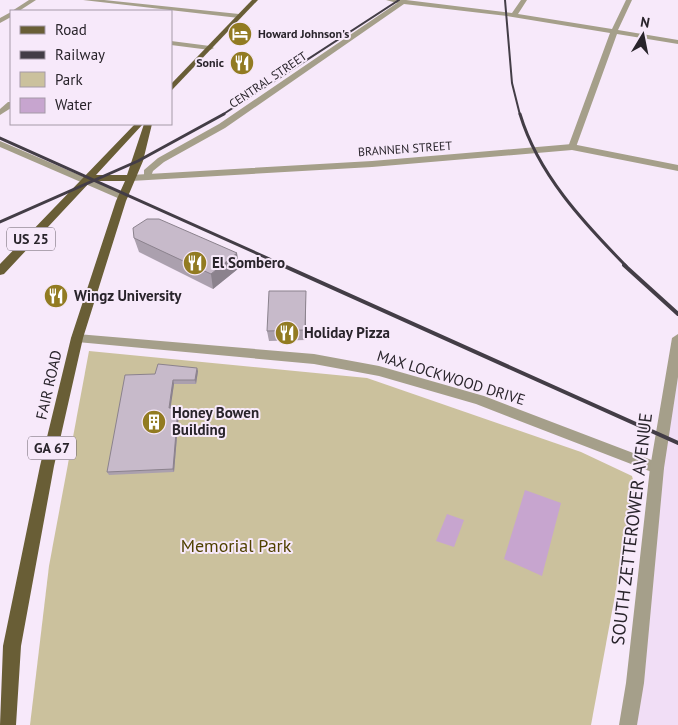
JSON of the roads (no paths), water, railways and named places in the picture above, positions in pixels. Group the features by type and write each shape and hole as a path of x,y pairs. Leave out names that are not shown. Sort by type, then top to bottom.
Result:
{"main road":[{"path":"172,88 255,0"},
{"name":"US 25","path":"0,272 138,125"},
{"name":"GA 67","path":"131,178 148,125"},
{"path":"86,179 131,178"},
{"name":"FAIR ROAD","path":"7,725 6,646 77,338 123,197 131,178"}],"street":[{"path":"17,10 32,0"},
{"path":"86,0 239,16"},
{"path":"128,10 141,0"},
{"path":"390,0 514,15 678,42"},
{"path":"514,15 524,0"},
{"path":"572,147 614,32 629,0"},
{"name":"CENTRAL STREET","path":"147,177 149,170 161,160 222,126 404,1"},
{"path":"172,43 210,48"},
{"path":"0,114 10,105"},
{"path":"0,144 86,179 123,197"},
{"name":"BRANNEN STREET","path":"131,178 381,163 572,147 678,168"},
{"name":"MAX LOCKWOOD DRIVE","path":"77,338 314,360 379,371 479,400 657,468"},
{"name":"SOUTH ZETTEROWER AVENUE","path":"628,725 635,683 657,468 678,338"}],"water":[{"path":"525,490 561,503 542,576 504,559"},
{"path":"447,514 464,520 454,547 436,541"}],"railway":[{"path":"222,115 399,0"},
{"path":"505,0 512,83 520,115"},
{"path":"94,180 138,161 224,114"},
{"path":"520,114 528,136 550,177 578,214 626,266"},
{"path":"0,138 94,180"},
{"path":"0,222 94,180"},
{"path":"94,180 285,266"},
{"path":"282,265 678,443"},
{"path":"624,265 678,314"}],"place":[{"name":"Howard Johnson's","path":"240,34"},
{"name":"Sonic","path":"242,63"},
{"name":"El Sombero","path":"195,263"},
{"name":"Wingz University","path":"56,296"},
{"name":"Holiday Pizza","path":"287,333"},
{"name":"Honey Bowen Building","path":"154,422"}],"park label":[{"name":"Memorial Park","path":"236,546"}]}
